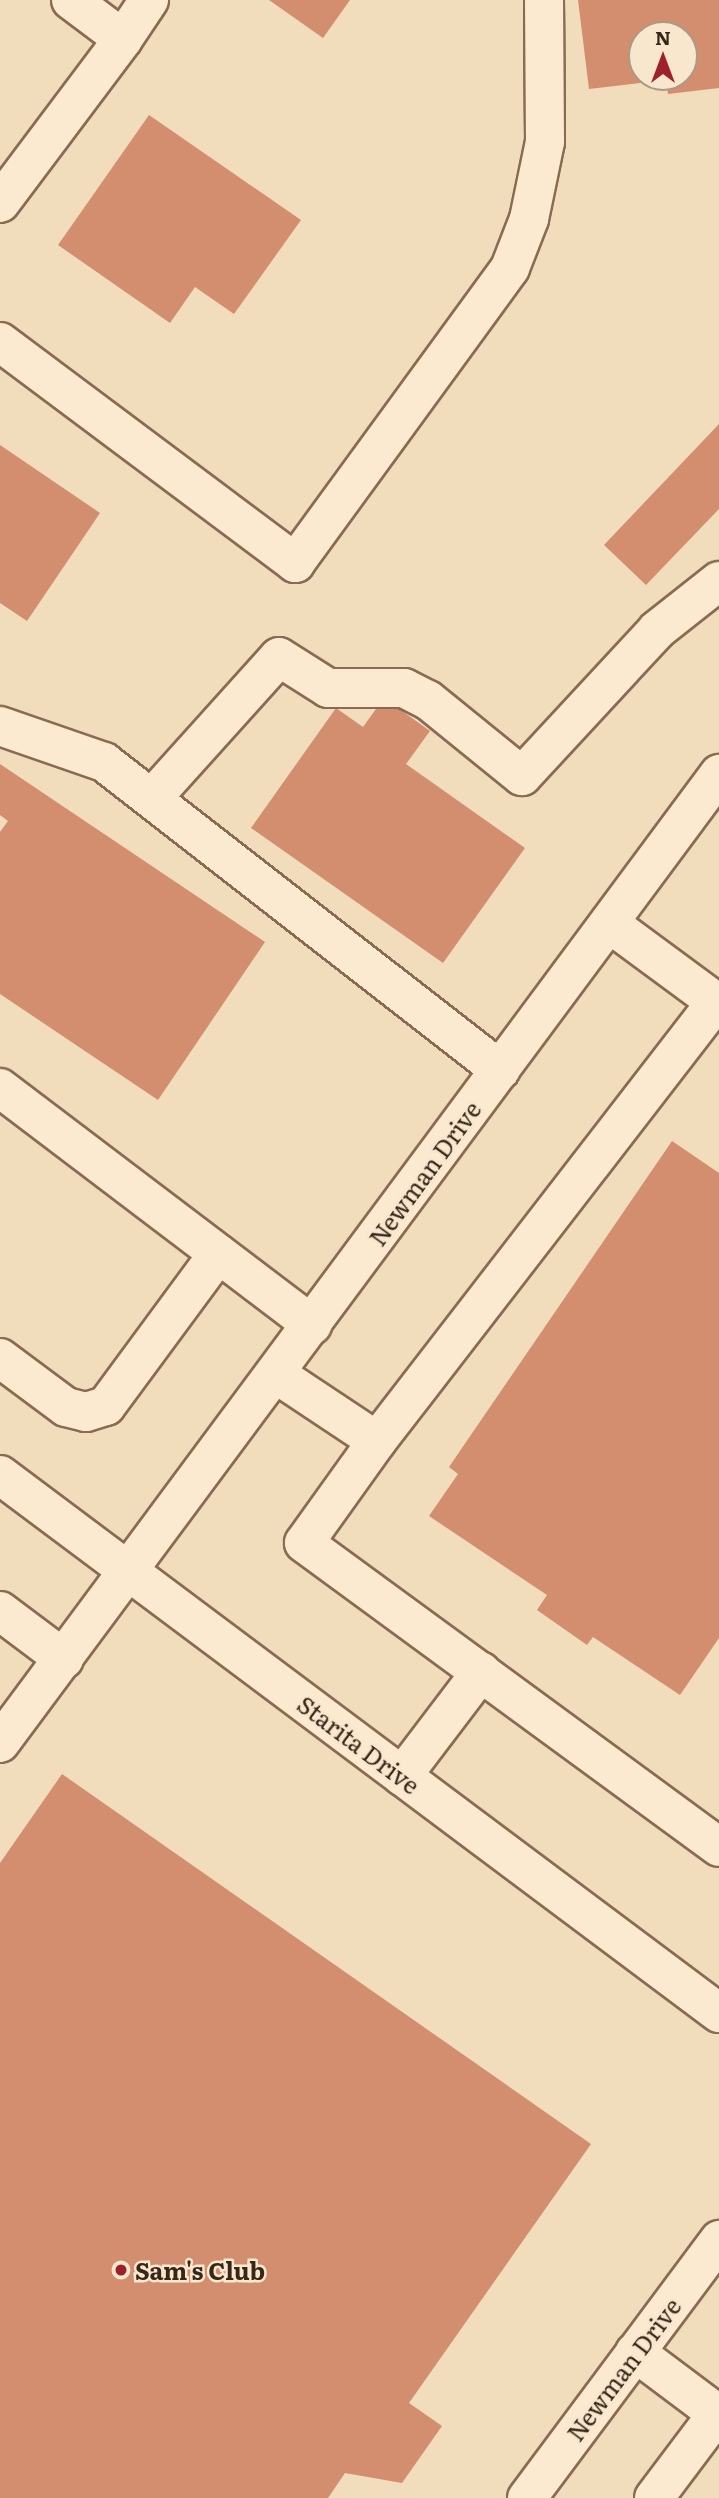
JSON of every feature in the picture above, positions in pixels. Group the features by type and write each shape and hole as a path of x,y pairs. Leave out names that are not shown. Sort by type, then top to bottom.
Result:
{"street":[{"path":"71,0 122,39"},
{"path":"0,203 149,0"},
{"path":"0,342 295,563 510,268 530,219 545,142 544,0"},
{"path":"153,797 279,657 328,688 404,688 428,700 522,776 657,630 719,581"},
{"path":"0,726 104,762 153,797 500,1070"},
{"name":"Newman Drive","path":"0,1743 719,774"},
{"path":"609,923 716,1002 377,1441 304,1543 719,1847"},
{"path":"0,1088 312,1325"},
{"path":"0,1358 66,1407 86,1412 106,1406 218,1254"},
{"path":"276,1374 377,1441"},
{"name":"Starita Drive","path":"0,1475 719,2013"},
{"path":"0,1611 64,1659"},
{"path":"402,1776 481,1672"},
{"name":"Newman Drive","path":"527,2498 719,2240"},
{"path":"635,2352 718,2414 654,2498"}],"building":[{"path":"269,0 350,0 323,38"},
{"path":"578,0 719,0 719,88 698,90 698,21 628,21 628,84 589,89"},
{"path":"668,91 694,91 668,94"},
{"path":"149,115 301,220 234,314 195,287 170,323 58,245"},
{"path":"719,424 719,509 646,585 604,545"},
{"path":"0,445 100,513 27,621 0,603"},
{"path":"384,698 430,731 406,764 525,848 443,963 251,828 336,708 363,727"},
{"path":"0,764 265,942 158,1100 0,994 0,832 8,821 0,815"},
{"path":"672,1141 719,1173 719,1638 680,1695 593,1637 587,1645 537,1610 547,1595 429,1516 458,1474 449,1467"},
{"path":"62,1774 591,2144 409,2403 442,2426 402,2483 345,2473 328,2498 0,2498 0,1863"}],"place":[{"name":"Sam's Club","path":"121,2270"}]}
